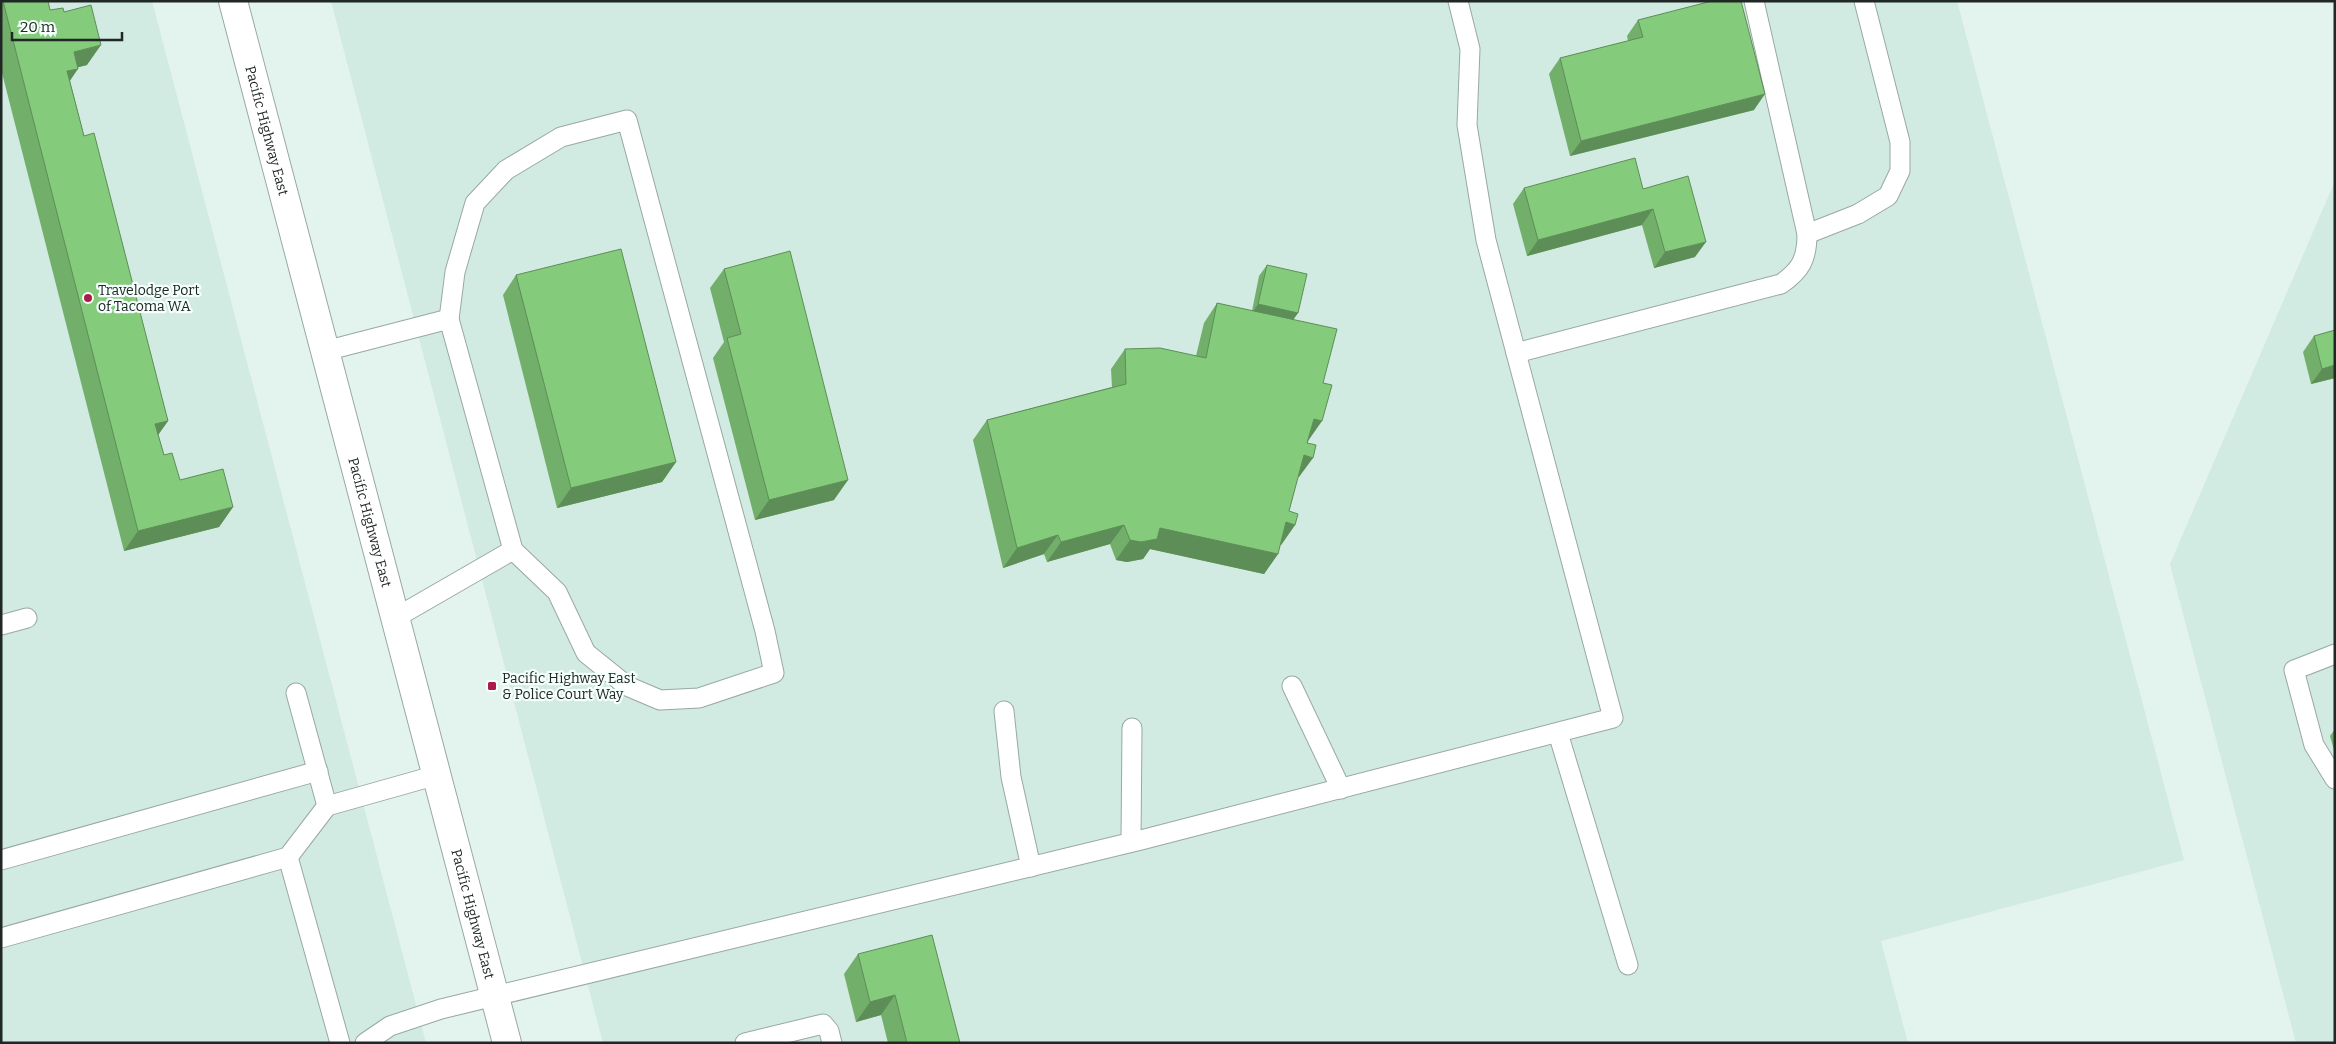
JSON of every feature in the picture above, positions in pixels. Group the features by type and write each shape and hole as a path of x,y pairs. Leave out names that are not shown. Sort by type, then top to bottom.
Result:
{"main road":[{"name":"Pacific Highway East","path":"233,1 507,1043"}],"lane":[{"path":"365,1043 390,1026 422,1014 494,995 1131,842 1612,718 1486,240 1467,125 1470,49 1458,1"},
{"path":"1516,354 1781,284 1796,273 1807,252 1807,234 1754,1"},
{"path":"1807,234 1858,214 1888,196 1900,170 1900,142 1864,1"},
{"path":"627,120 762,622 774,673 699,698 660,700 627,686 586,653 558,592 513,550 449,319 455,272 475,203 506,170 561,137 627,120"},
{"path":"325,351 449,319"},
{"path":"395,618 513,550"},
{"path":"1,625 27,618"},
{"path":"2335,654 2294,670 2314,745 2335,778"},
{"path":"1292,686 1341,789"},
{"path":"296,693 328,806"},
{"path":"1004,711 1011,777 1031,866"},
{"path":"1131,842 1132,728"},
{"path":"1558,733 1628,965"},
{"path":"1,860 318,771"},
{"path":"1,938 288,857 328,806 437,775"},
{"path":"288,857 340,1043"},
{"path":"745,1043 822,1024 829,1031 832,1043"}],"shaded area":[{"path":"1,1 152,1 426,1043 1,1043"},
{"path":"331,1 1957,1 2184,860 1881,941 1908,1043 603,1043"},
{"path":"2335,181 2335,1043 2296,1043 2170,564"}],"building":[{"name":"Travelodge Port of Tacoma WA","path":"3,1 48,1 50,10 63,8 64,12 91,5 101,45 74,52 78,69 67,71 84,136 94,133 168,421 155,424 164,455 172,453 180,480 223,469 233,507 138,531"},
{"path":"1712,1 1741,1 1765,94 1581,141 1560,58 1643,37 1638,20"},
{"path":"1635,158 1643,189 1688,176 1706,242 1665,252 1653,209 1538,240 1524,188"},
{"path":"621,249 676,462 571,488 516,275"},
{"path":"790,251 848,480 769,500 727,338 741,334 724,269"},
{"path":"1267,265 1307,274 1298,313 1258,304"},
{"path":"1217,303 1337,329 1323,383 1332,385 1322,421 1314,419 1307,443 1316,445 1313,458 1304,455 1289,511 1298,514 1295,525 1286,522 1278,554 1160,528 1157,539 1141,542 1130,540 1124,525 1061,542 1058,535 1017,548 987,420 1126,384 1125,349 1160,348 1206,358"},
{"path":"2335,330 2335,365 2322,369 2314,336"},
{"path":"932,935 960,1043 907,1043 895,995 870,1002 858,954"}],"place":[{"name":"Travelodge Port of Tacoma WA","path":"88,298"},
{"name":"Pacific Highway East & Police Court Way","path":"492,686"}]}
